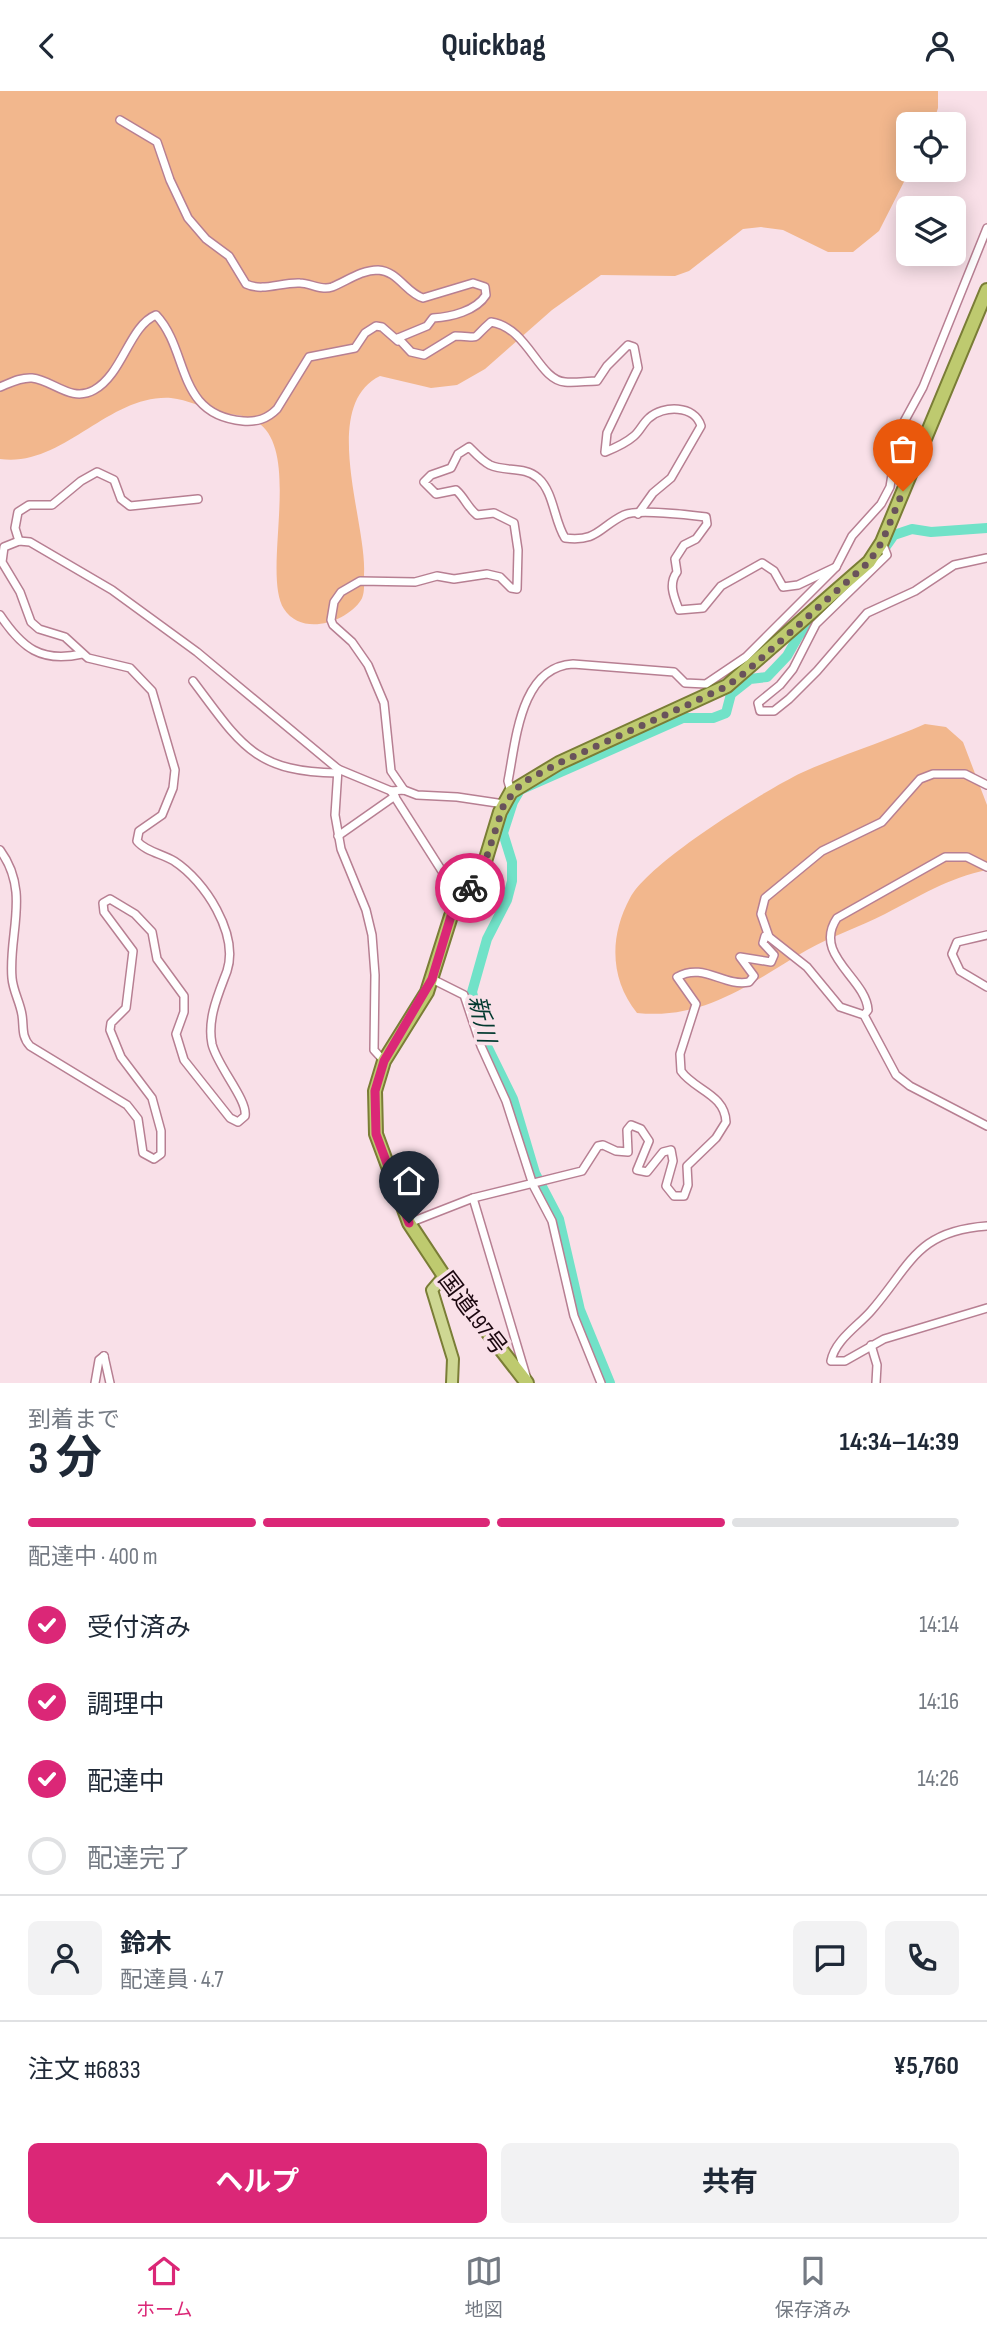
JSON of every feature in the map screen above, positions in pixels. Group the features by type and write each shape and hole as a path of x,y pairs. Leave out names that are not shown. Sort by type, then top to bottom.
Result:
{"highway":[{"name":"国道197号","path":"527,1383 444,1276 409,1223 376,1134 375,1091 384,1061 432,979 451,916 484,865 504,804 511,792 559,763 727,686 812,621 855,577 882,542 987,291"}],"main road":[{"path":"444,1276 432,1290 453,1359 452,1383"}],"street":[{"path":"0,387 28,377 73,393 93,391 118,367 139,331 156,315 167,333 185,380 200,401 222,417 251,422 272,414 277,409 309,357 355,348 365,333 376,326 382,327 397,341 398,338 427,326 433,318 448,317 477,305 486,295 485,287 473,283 424,298 416,296 391,274 379,270 354,276 326,288 303,283 259,288 246,284 229,256 206,239 188,218 170,180 157,142 120,120"},
{"path":"511,792 508,781 525,705 532,688 544,674 559,664 573,664 674,672 685,683 706,684 746,656 836,567 852,536 874,514 890,487 899,431 923,387 987,228"},
{"path":"398,338 411,352 424,355 455,336 472,339 479,337 491,322 503,324 516,332 553,378 564,382 597,381 607,366 628,345 634,347 638,367 607,433 605,452 636,434 647,419 660,411 685,410 694,415 701,426 671,478 653,493 638,515"},
{"path":"504,804 457,797 417,795 404,789 391,771 384,703 368,665 331,620 334,602 341,592 360,581 415,582 437,576 454,579 487,574 500,577 511,588 517,589 519,574 514,523 494,513 477,515 468,508 465,498 456,490 436,494 424,482 431,475 451,468 458,454 469,447 490,465 530,473 538,478 546,487 557,525 565,538 587,539 626,513 638,515 665,512 706,517 707,524 696,539 684,545 675,559 677,572 672,578 673,594 679,610 703,608 721,586 762,563 774,571 783,587 798,585 836,567"},
{"path":"19,541 15,528 18,512 29,505 52,505 89,475 97,472 114,480 121,499 130,506 198,499"},
{"path":"0,850 11,866 15,882 15,937 11,977 27,1042 127,1105 138,1119 143,1153 150,1160 158,1158 163,1142 152,1098 121,1057 110,1030 111,1023 126,1008 133,955 127,939 104,912 106,900 115,901 135,914 152,932 157,959 182,991 184,1012 176,1034 186,1065 230,1118 242,1120 246,1116 245,1105 217,1060 211,1034 215,1004 230,956 225,928 204,893 185,871 137,841 139,831 162,815 174,779 175,764 160,727 155,698 139,674 130,668 95,661 82,654 65,637 39,629 28,617 20,592 1,556 4,547 19,541 38,546 112,590 197,652 338,771 393,793 461,901"},
{"path":"812,621 793,669 780,685 758,703 760,711 774,711 789,699 867,613 915,591 954,565 987,558"},
{"path":"0,615 32,650 58,659 82,654"},
{"path":"193,681 232,733 257,757 290,769 338,771"},
{"path":"338,771 335,815 338,836 370,922 375,975 374,1050 384,1061"},
{"path":"987,785 965,774 933,774 920,779 882,822 831,845 770,892 761,914 769,937 807,967 840,1007 864,1015 897,1076 910,1086 987,1126"},
{"path":"338,836 393,793 404,789"},
{"path":"864,1015 868,1010 864,994 841,967 832,948 831,932 836,918 945,857 967,857 987,867"},
{"path":"987,935 957,942 952,954 960,971 987,987"},
{"path":"409,1223 473,1198 533,1185 564,1173 582,1171 598,1146 628,1151 630,1145 627,1130 631,1125 641,1129 649,1141 637,1170 641,1174 647,1172 663,1152 671,1150 673,1161 666,1186 674,1196 684,1196 688,1185 687,1166 716,1138 726,1122 723,1110 713,1096 681,1071 680,1054 696,1004 677,977 707,971 730,982 749,982 754,976 753,971 740,957 771,962 774,955 763,943 765,936 769,937"},
{"path":"432,979 464,995 472,1024 500,1083 519,1135 533,1185 556,1233 575,1315 601,1383"},
{"path":"473,1198 527,1383"},
{"path":"987,1226 965,1228 923,1247 911,1257 872,1310 834,1351 831,1361 845,1361 871,1345 987,1308"},
{"path":"871,1345 877,1365 876,1383"},
{"path":"95,1383 99,1360 104,1356 110,1383"}],"shaded area":[{"path":"0,91 938,91 937,112 896,112 896,182 904,182 879,231 853,252 828,252 783,230 761,227 743,229 689,271 675,276 601,275 552,310 485,369 457,385 431,388 380,376 362,391 352,412 349,438 350,467 363,552 363,595 354,608 335,620 302,623 292,618 284,609 278,592 280,484 277,458 270,437 252,419 221,413 177,399 148,400 127,407 44,453 23,459 0,459"},
{"path":"925,724 946,727 963,742 987,805 987,870 934,888 875,919 816,945 726,997 685,1011 637,1013 628,1000 617,972 616,943 623,913 641,883 708,829 783,782 816,766"}],"waterway":[{"name":"新川","path":"880,555 894,535 912,529 931,532 987,528"},
{"name":"新川","path":"610,1383 580,1310 559,1219 535,1173 513,1099 483,1038 472,992 487,939 507,900 512,881 512,862 503,833 520,790 683,718 713,718 726,713 731,694 750,679 767,677 787,656 799,635 822,614"}],"way so far":[{"path":"470,888 484,865 500,812 511,792 559,763 727,686 747,671 869,562 882,542 903,491"}],"route":[{"path":"409,1223 376,1134 375,1091 392,1044 427,992 451,916 470,888"}]}
